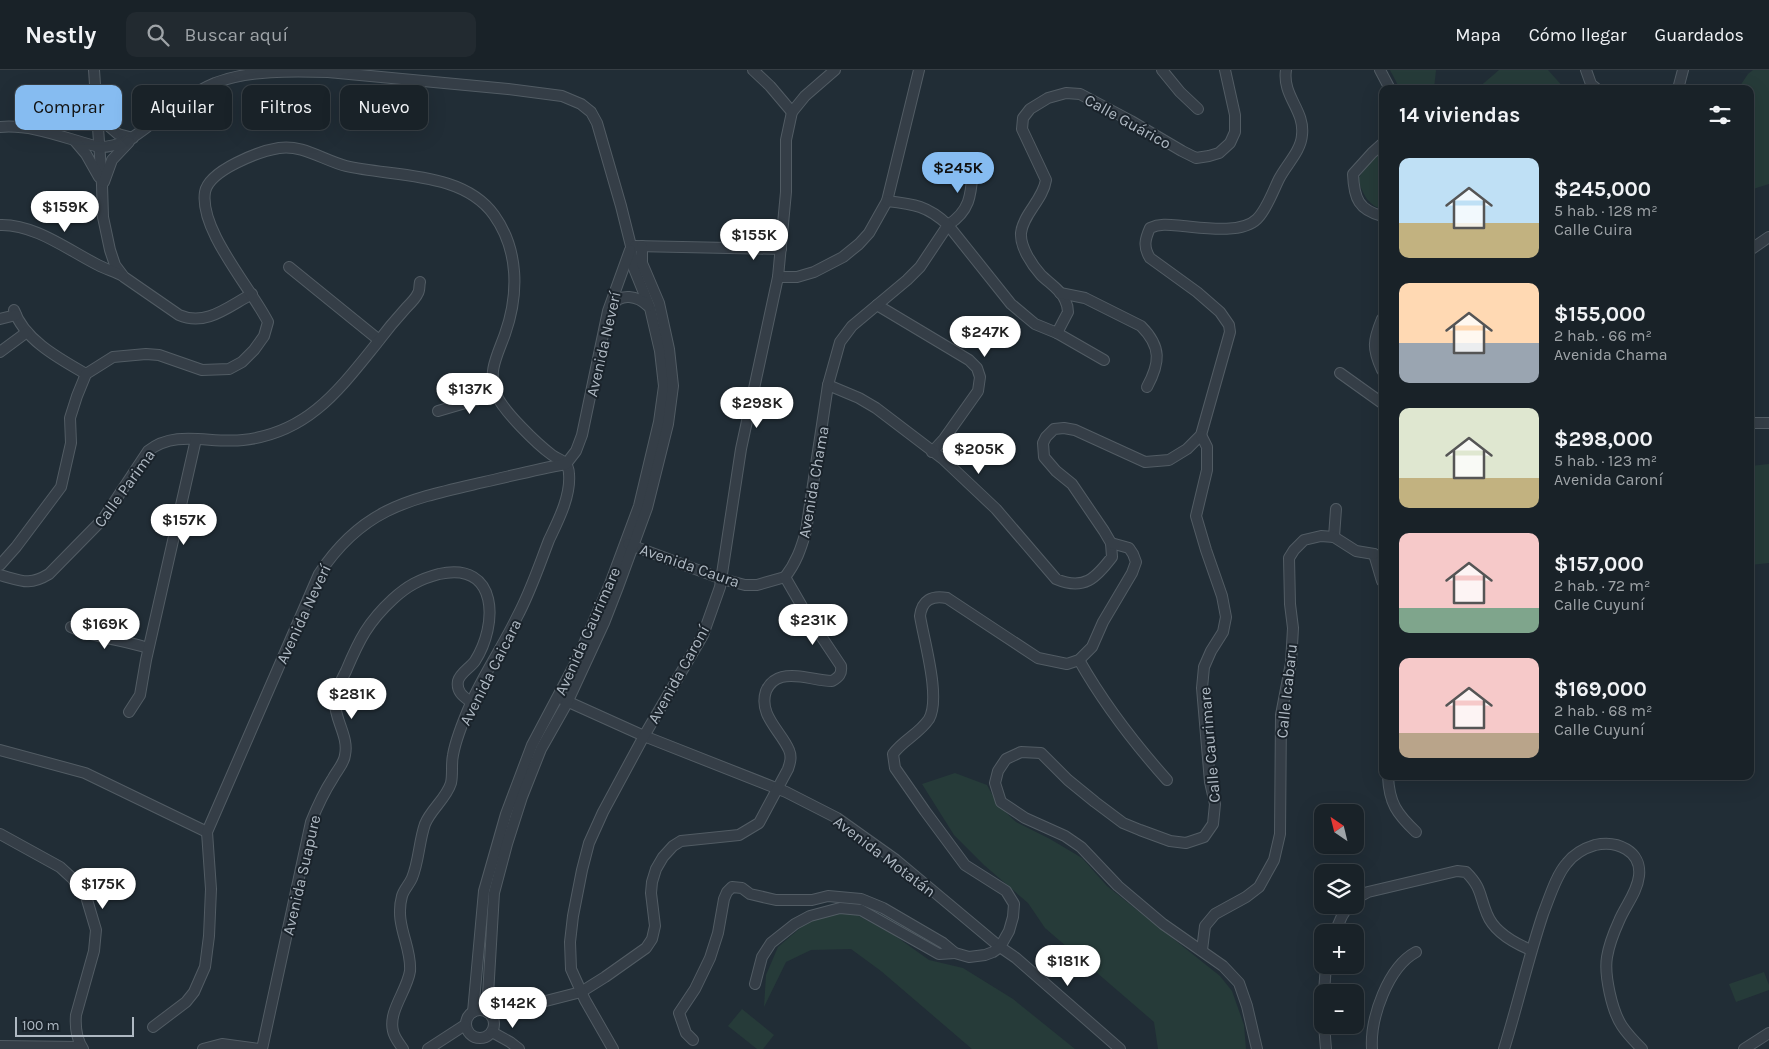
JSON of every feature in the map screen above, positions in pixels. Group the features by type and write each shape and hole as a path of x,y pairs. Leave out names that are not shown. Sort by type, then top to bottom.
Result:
{"street":[{"path":"94,70 95,85"},
{"path":"753,70 770,86 792,112 805,96 834,70"},
{"path":"778,276 797,277 814,272 843,257 869,233 887,201 919,70"},
{"path":"1162,70 1198,109"},
{"name":"Calle Guárico","path":"1060,293 1039,273 1022,242 1021,233 1024,223 1044,189 1046,180 1022,129 1023,118 1030,109 1048,98 1066,93 1080,94 1189,155 1196,158 1209,156 1219,153 1230,143 1236,132 1235,115 1225,70"},
{"path":"828,385 859,398 876,408 960,474 996,509 1056,579 1067,584 1078,585 1098,576 1112,557 1111,543 1072,484 1056,471 1044,457 1043,443 1046,437 1054,430 1064,428 1075,430 1145,462 1157,462 1169,460 1179,455 1201,436 1226,349 1230,332 1229,325 1220,312 1197,292 1150,258 1145,250 1145,238 1150,228 1160,224 1237,228 1249,225 1258,218 1300,143 1303,134 1297,108 1289,96 1285,85 1286,70"},
{"path":"1380,70 1388,85"},
{"path":"1586,70 1592,85"},
{"path":"1679,85 1682,70"},
{"path":"102,185 112,160 134,138 172,108 216,83 243,75 305,71 375,73 562,96 581,104 591,112 598,122 636,246 781,249"},
{"name":"Avenida Caroní","path":"613,1049 581,992 572,970 570,956 573,916 589,843 603,812 644,736 703,635 722,579 741,449 778,276 786,192 786,140 792,112"},
{"path":"0,127 21,126 36,129 99,147 109,147 134,138"},
{"path":"98,130 103,216 115,265 124,276"},
{"path":"113,130 118,134 134,138"},
{"path":"75,141 86,154 102,185"},
{"path":"1379,147 1353,174 1353,186 1363,208 1370,213 1379,215"},
{"path":"0,565 16,547 61,487 71,443 70,418 86,374 113,357 146,354 159,355 202,370 229,369 242,362 264,336 268,322 252,294 224,254 207,212 205,199 207,185 217,174 230,165 280,148 290,148 346,166 419,177 459,187 483,202 493,213 513,256 514,304 492,371 496,394 509,413 549,453 566,464"},
{"name":"Avenida Chama","path":"785,577 794,566 800,553 806,531 828,385 840,342 852,326 907,280 920,266 948,226 960,218 968,206 973,168"},
{"path":"887,201 911,203 933,212 948,226 1011,304 1035,324 1057,333 1104,360"},
{"path":"0,225 16,226 43,236 99,266 124,276 188,319 200,320 213,315 252,294"},
{"path":"1754,247 1769,237"},
{"name":"Avenida Caurimare","path":"489,1014 494,893 507,844 522,797 541,749 563,700 604,623 629,544 659,422 664,386 660,351 650,308 633,266 636,246"},
{"name":"Avenida Caurimare","path":"629,544 647,508 668,424 673,386 669,350 659,303 636,246"},
{"name":"Avenida Neverí","path":"208,832 312,585 333,552 357,529 376,516 407,501 566,464 576,451 582,435 608,311 636,246"},
{"path":"289,267 379,340"},
{"name":"Calle Parima","path":"0,575 25,582 38,580 49,574 87,537 103,518 148,451 164,441 173,439 242,440 276,433 306,419 354,371 418,294 420,282"},
{"path":"1057,333 1068,312 1065,300 1060,293"},
{"path":"1060,293 1085,298 1142,326 1153,340 1158,362 1147,387"},
{"path":"608,311 614,302 629,296 643,300 650,308"},
{"path":"877,304 969,360 977,368 980,377 978,390 944,439 932,452"},
{"path":"0,319 15,313 27,332 65,362 86,374"},
{"path":"1379,326 1374,346 1379,361"},
{"path":"0,352 27,332"},
{"path":"1340,373 1379,401"},
{"path":"438,411 496,394"},
{"path":"1754,424 1769,423"},
{"name":"Calle Caurimare","path":"1201,436 1207,447 1207,470 1196,516 1222,596 1226,617 1223,632 1204,667 1202,688 1210,782 1215,804 1214,824 1204,837 1186,843 1170,841 1123,823 1068,780 1041,753 1021,752 1006,758 998,771 995,783 1001,802 1025,818 1065,836 1081,846 1118,886 1163,924 1223,966 1239,983 1248,1006 1257,1049"},
{"path":"129,712 140,696 148,648 196,439"},
{"name":"Avenida Caicara","path":"403,1049 392,1027 394,1012 410,971 409,957 400,924 401,900 404,889 411,880 426,821 446,794 451,782 454,750 471,702 519,614 556,523 568,490 570,471 566,464"},
{"path":"1336,509 1334,537 1356,551 1378,552"},
{"name":"Calle Icabaru","path":"1202,950 1205,926 1215,914 1246,897 1259,886 1274,860 1281,826 1281,715 1287,688 1293,628 1290,604 1289,558 1304,540 1321,536 1334,537"},
{"path":"755,984 762,957 771,943 795,924 810,916 840,908 861,910 939,954 955,953 969,957 985,955 1000,947 1014,917 1014,904 1006,891 965,865 895,768 893,754 900,745 922,728 930,717 934,704 931,670 920,616 921,608 927,600 938,596 947,598 1038,658 1067,664 1079,660 1092,647 1103,622 1132,573 1136,562 1129,548 1111,543"},
{"name":"Avenida Caura","path":"629,544 722,579 745,585 757,585 785,577"},
{"name":"Avenida Suapure","path":"261,1049 311,822 346,754 345,742 335,703 338,688 359,641 374,618 402,591 422,578 444,573 465,573 480,581 485,588 490,606 487,636 475,661 459,679 458,687 462,695 471,702"},
{"path":"489,1014 581,992 646,948 655,926 650,893 652,882 656,869 663,857 673,846 689,839 739,835 759,823 791,760 790,752 764,706 768,685 775,679 784,676 832,681 842,673 841,666 807,615 785,577"},
{"path":"71,627 86,634 133,643 148,648"},
{"path":"1079,660 1095,689 1136,745 1167,780"},
{"name":"Avenida Caurimare","path":"473,1012 484,891 512,794 532,745 563,700"},
{"name":"Avenida Motatán","path":"563,700 644,736 778,788 838,818 896,860 1000,947 1016,958 1120,1049"},
{"path":"0,750 85,774 208,832 211,889 209,936 205,967 194,992 186,1002 153,1027"},
{"path":"1388,780 1392,804 1401,817 1416,832"},
{"path":"0,834 60,867 72,878 84,893 96,930 94,951 76,1015 76,1031 82,1048 0,1046"},
{"path":"1504,1049 1531,950 1549,898 1566,863 1577,853 1594,846 1611,844 1620,845 1635,857 1638,863 1638,878 1635,889 1619,920 1609,946 1606,958 1606,972 1621,1024 1642,1049"},
{"path":"1364,894 1457,871 1466,872 1480,889 1491,924 1519,945 1531,950"},
{"path":"693,1040 686,1033 679,1012 695,989 710,958 718,933 724,899 732,887 742,888 750,894 776,900 812,900 828,896 861,899 900,918 943,943 955,953"},
{"path":"1372,1049 1373,1026 1387,986 1402,962 1416,952"},
{"path":"428,1049 439,1040 465,1025 473,1012 482,1010 489,1014 494,1023 492,1032 483,1038 469,1034 465,1025"},
{"path":"492,1032 519,1049"},
{"path":"1744,1049 1769,1033"},
{"path":"1325,1034 1326,1049"},
{"path":"203,1049 222,1044 261,1049"}],"green space":[{"path":"1390,70 1436,70 1434,85 1398,85"},
{"path":"1499,70 1548,70 1561,85 1482,85"},
{"path":"1753,70 1769,70 1769,184 1754,189 1754,85 1741,85"},
{"path":"1379,153 1379,208 1366,198 1358,179 1368,164"},
{"path":"1769,464 1769,563 1754,565 1754,466"},
{"path":"955,773 987,785 998,805 1016,822 1082,858 1107,886 1220,976 1232,991 1244,1025 1246,1049 1158,1049 1154,1022 1045,928 1028,903 984,865 954,835 922,784"},
{"path":"838,912 857,915 894,935 929,960 963,968 1013,999 1075,1049 972,1049 881,971 851,949 811,950 786,962 764,1007 766,975 778,947 806,923"},
{"path":"1764,972 1769,990 1736,1002 1729,984"},
{"path":"742,1009 774,1035 763,1049 757,1049 728,1026"}]}
